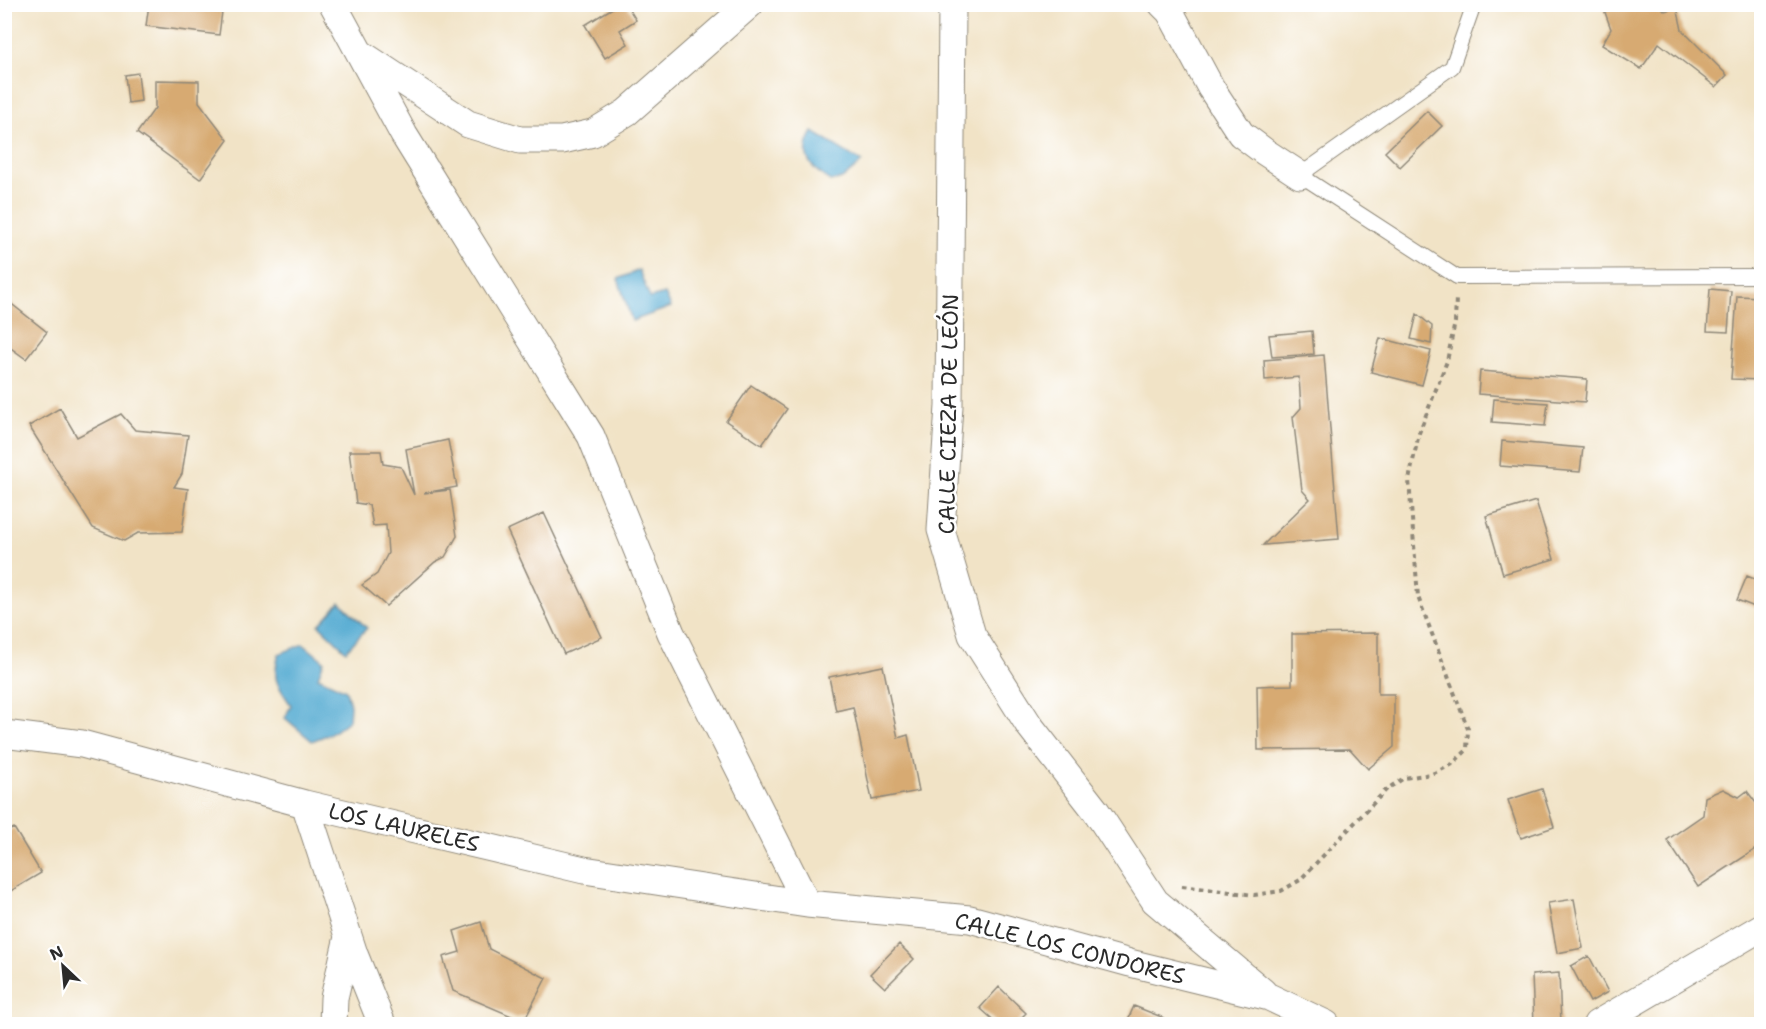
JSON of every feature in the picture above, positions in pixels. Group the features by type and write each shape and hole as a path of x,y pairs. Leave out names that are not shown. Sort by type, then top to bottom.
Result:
{"street":[{"path":"333,4 356,51 404,135 591,436 671,633 807,904"},
{"path":"356,51 468,124 520,140 562,140 593,133 627,112 750,4"},
{"name":"CALLE CIEZA DE LEÓN","path":"952,4 949,406 941,530 972,635 1029,725 1096,811 1155,901 1269,997"},
{"path":"1162,4 1170,12 1211,88 1241,134 1300,175"},
{"name":"LOS LAURELES","path":"4,734 82,744 305,804 584,870 807,904"},
{"path":"305,804 348,937 382,1024"},
{"name":"CALLE LOS CONDORES","path":"807,904 970,918 1130,963 1269,997 1326,1024"},
{"path":"1597,1024 1761,927"},
{"path":"333,1024 334,998 348,937"}],"lane":[{"path":"1474,4 1452,67 1300,175 1457,277 1761,276"}],"path":[{"path":"1142,882 1254,895 1281,891 1300,880 1387,789 1404,778 1432,774 1451,765 1467,750 1468,729 1418,597 1409,480 1419,433 1447,361 1455,322 1457,277"}],"water":[{"path":"813,132 862,162 842,179 830,181 808,160 807,147"},
{"path":"639,270 650,298 665,294 671,307 632,321 618,279"},
{"path":"340,602 367,628 346,651 319,625"},
{"path":"303,644 324,661 318,677 346,690 350,705 349,720 332,733 312,741 285,718 291,705 279,686 276,676 279,654"}],"building":[{"path":"149,4 223,4 219,35 146,26"},
{"path":"619,4 626,4 636,20 620,30 628,44 605,58 585,25"},
{"path":"1602,4 1658,4 1665,11 1677,7 1682,30 1727,75 1716,87 1659,43 1641,69 1602,45 1611,29"},
{"path":"138,73 141,101 128,103 125,75"},
{"path":"155,80 199,81 199,102 228,140 200,179 137,133 155,108"},
{"path":"1427,111 1442,126 1400,167 1385,152"},
{"path":"1710,289 1731,291 1728,332 1707,331"},
{"path":"1737,296 1762,297 1762,380 1731,379"},
{"path":"4,298 47,332 26,359 4,343"},
{"path":"1417,314 1432,326 1431,344 1411,339"},
{"path":"1312,331 1314,354 1272,357 1269,335"},
{"path":"1380,338 1431,351 1422,385 1371,372"},
{"path":"1324,355 1339,539 1263,545 1310,499 1302,490 1293,417 1301,408 1299,377 1265,380 1264,360"},
{"path":"1480,371 1587,379 1585,402 1478,394"},
{"path":"751,385 787,409 762,445 726,421"},
{"path":"1494,399 1548,403 1545,426 1492,422"},
{"path":"60,408 77,437 121,414 135,430 188,435 182,474 174,487 188,489 182,532 138,533 124,541 93,528 29,426"},
{"path":"448,440 457,487 424,493 450,490 457,536 445,557 435,562 386,606 362,585 377,574 388,553 386,525 373,526 369,505 356,503 349,451 381,451 383,464 401,467 414,495 406,449"},
{"path":"1502,441 1583,448 1580,472 1500,466"},
{"path":"1536,501 1554,559 1503,574 1486,516"},
{"path":"544,513 602,637 564,654 507,530"},
{"path":"1747,576 1762,582 1762,610 1737,600"},
{"path":"1378,633 1378,694 1394,694 1394,747 1368,769 1350,749 1258,750 1257,686 1292,685 1292,634"},
{"path":"883,666 898,738 908,735 919,791 872,800 853,707 836,711 829,677"},
{"path":"1542,789 1554,827 1521,838 1508,800"},
{"path":"1723,789 1739,797 1747,791 1762,811 1762,845 1698,887 1667,840 1703,815 1705,797"},
{"path":"14,828 41,873 4,895 4,833"},
{"path":"1574,899 1583,948 1557,953 1548,903"},
{"path":"481,922 489,949 546,978 527,1015 516,1018 453,991 443,957 460,952 454,931"},
{"path":"899,944 914,959 885,988 870,974"},
{"path":"1589,956 1608,992 1590,1002 1571,966"},
{"path":"1559,973 1561,1024 1534,1024 1532,975"},
{"path":"999,987 1026,1013 1015,1024 998,1024 980,1008"},
{"path":"1134,1006 1179,1024 1126,1024"}]}
